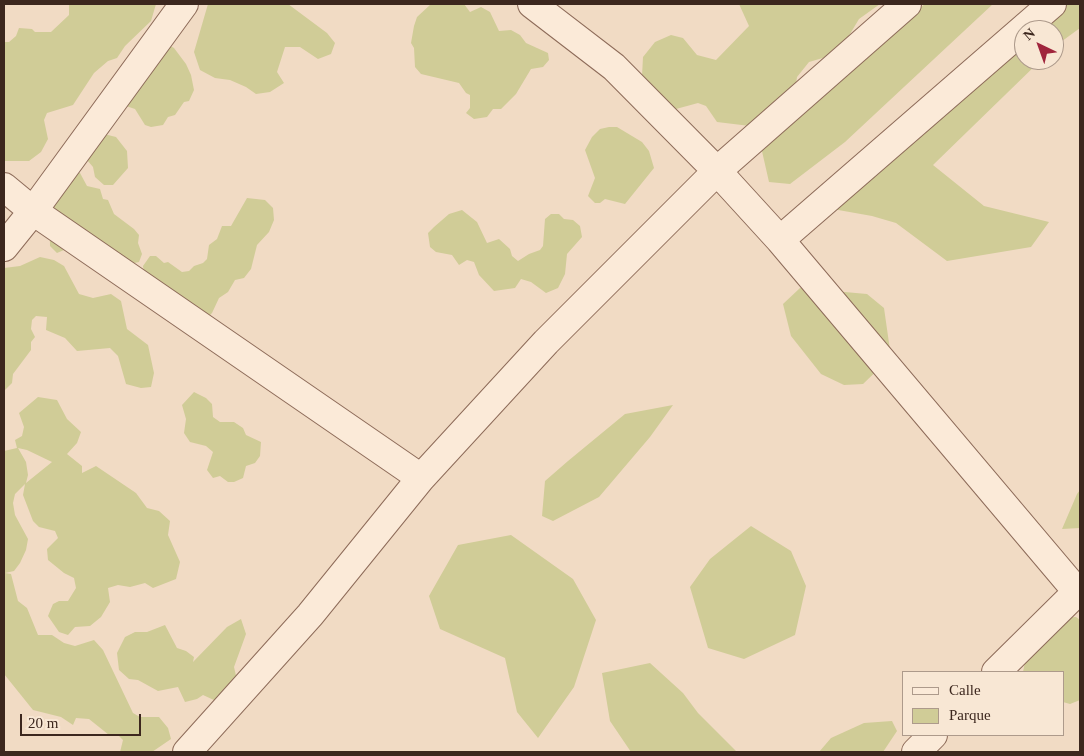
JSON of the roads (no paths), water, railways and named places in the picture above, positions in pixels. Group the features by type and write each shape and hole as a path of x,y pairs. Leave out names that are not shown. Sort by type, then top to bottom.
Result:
{"street":[{"path":"4,247 33,211 184,4"},
{"path":"532,4 614,67 717,170 780,240 1079,592 997,671"},
{"path":"187,752 310,615 421,478 546,342 717,170 907,4"},
{"path":"780,240 1052,4"},
{"path":"4,187 33,211 421,478"},
{"path":"916,752 932,736"}]}
